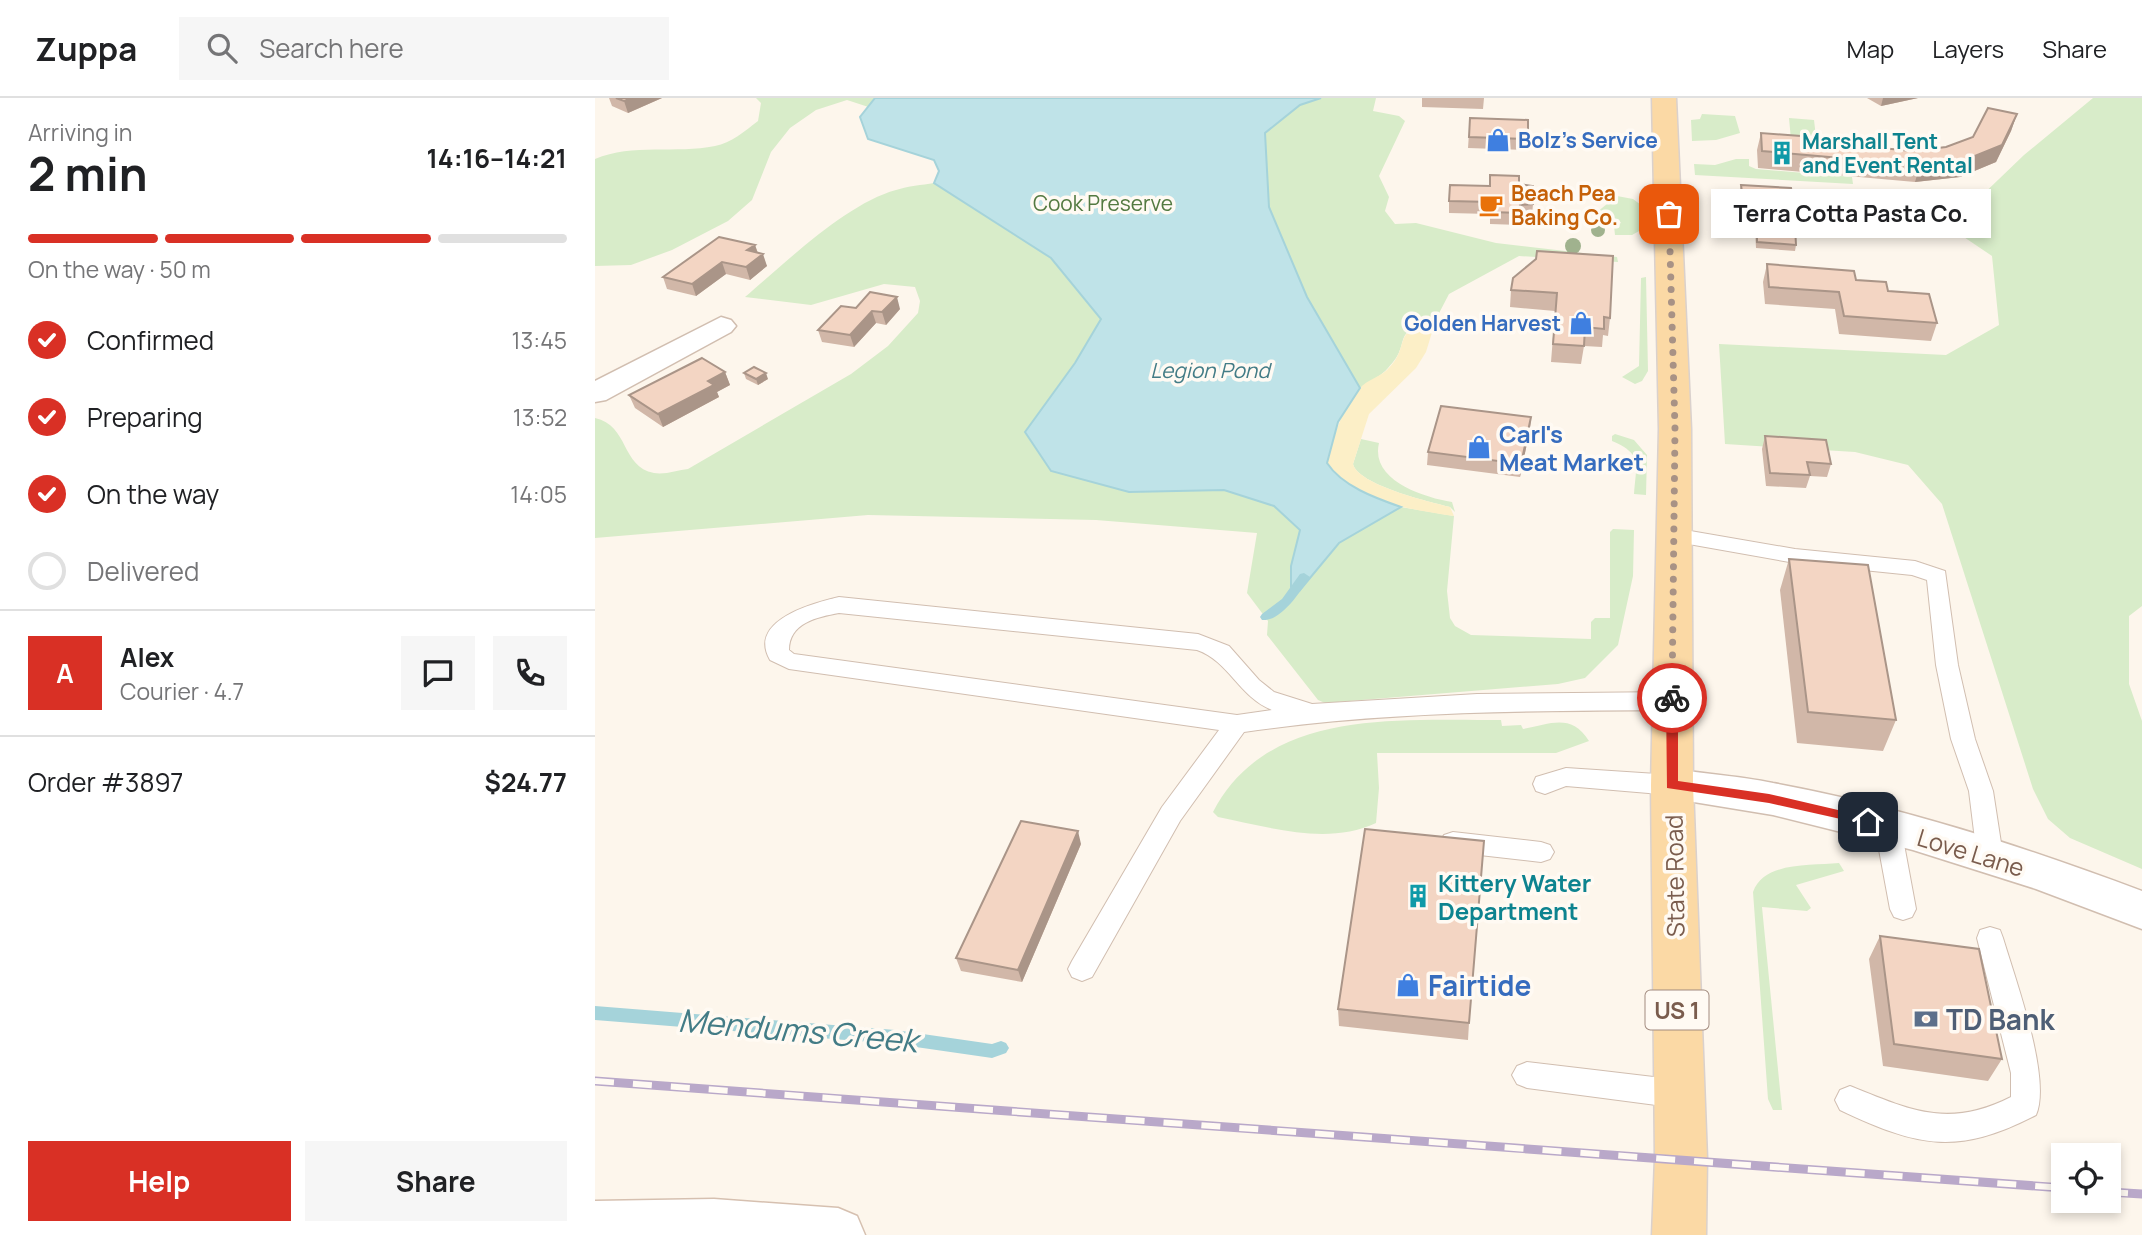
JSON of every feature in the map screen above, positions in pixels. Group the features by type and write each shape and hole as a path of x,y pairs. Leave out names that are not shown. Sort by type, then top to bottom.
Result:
{"main road":[{"name":"State Road","path":"1664,98 1675,409 1672,785 1679,1094 1679,1235"}],"street":[{"path":"595,393 721,326"},
{"name":"Love Lane","path":"1672,785 1769,799 1888,828 1990,856 2142,910"},
{"path":"595,1227 714,1225 838,1235"}],"lane":[{"path":"1673,535 1795,556 1915,568 1937,576 1947,664 1963,739 1981,791 1990,856"},
{"path":"1312,713 1276,703 1259,694 1228,656 1214,646 1198,642 839,605 796,618 781,630 776,640 778,654 789,661 1237,724 1312,713 1477,703 1672,701"},
{"path":"1082,969 1171,814 1237,724"},
{"path":"1545,784 1566,777 1672,785"},
{"path":"1888,828 1903,909"},
{"path":"1426,839 1541,852"},
{"path":"1850,1100 1890,1120 1945,1131 1995,1124 2026,1105 2026,1073 1990,938"},
{"path":"1527,1075 1679,1094"}],"green space":[{"name":"Cook Preserve","path":"756,98 1376,98 1373,111 1399,116 1405,121 1379,176 1389,197 1385,211 1395,224 1416,223 1496,243 1617,257 1618,262 1519,256 1449,294 1436,319 1411,329 1403,339 1396,359 1360,388 1307,297 1282,238 1129,492 1224,490 1274,506 1300,530 1291,566 1291,587 1300,590 1339,543 1401,507 1454,516 1447,591 1450,618 1455,626 1471,635 1591,639 1591,622 1595,618 1610,618 1610,532 1613,529 1634,530 1633,576 1618,645 1585,678 1558,684 1325,703 1318,700 1267,635 1268,621 1247,593 1257,533 1096,520 868,515 595,538 595,418 614,429 630,455 643,469 654,473 667,473 688,469 851,374 888,346 918,313 920,301 915,287 884,284 811,305 745,297 817,236 857,207 877,197 934,183 997,223 994,148 847,100 816,110 790,128 771,152 752,200 728,221 672,250 631,265 595,266 595,159 624,151 700,148 727,142 758,121 761,103"},
{"path":"2093,98 2142,98 2142,606 2129,616 2129,684 2142,721 2142,869 2070,838 2048,819 2033,789 1942,504 1908,465 1855,452 1725,444 1719,344 1946,355 1999,325 1992,256 1949,227 2024,155"},
{"path":"1702,114 1735,116 1740,133 1716,140 1692,141 1691,120 1700,119"},
{"path":"1789,118 1814,120 1818,154 1791,140"},
{"path":"1736,159 1749,159 1749,166 1756,169 1852,177 1853,184 1695,175 1694,164 1715,165"},
{"path":"1617,196 1633,199 1641,205 1641,230 1632,235 1615,235 1614,226 1621,223 1619,220 1597,212"},
{"path":"1646,277 1648,371 1642,381 1635,384 1622,377 1639,366 1641,278"},
{"path":"1615,434 1634,440 1647,455 1646,495 1634,494 1635,461 1629,451 1612,441"},
{"path":"1361,439 1379,443 1378,456 1390,477 1414,491 1452,502 1455,512 1450,507 1412,497 1367,479 1353,464"},
{"path":"1501,720 1502,726 1521,725 1523,729 1551,723 1568,724 1582,732 1589,741 1556,753 1377,753 1379,788 1376,823 1357,830 1318,834 1298,832 1218,817 1213,812 1237,778 1267,753 1301,737 1340,727 1380,722"},
{"path":"1839,863 1844,871 1796,885 1811,908 1807,911 1762,907 1782,1110 1773,1110 1768,1099 1753,892 1759,882 1778,870 1802,865"}],"sand":[{"path":"1436,319 1426,352 1416,368 1369,414 1353,464 1367,479 1396,492 1450,507 1454,516 1402,507 1367,495 1338,476 1327,463 1339,424 1353,396 1395,361 1406,334 1421,324"}],"water":[{"name":"Legion Pond","path":"875,98 1321,98 1300,105 1265,133 1269,207 1307,297 1360,388 1338,422 1327,463 1350,485 1401,507 1339,543 1300,590 1291,587 1291,566 1300,530 1274,506 1224,490 1129,492 1051,471 1025,432 1075,363 1101,319 1051,258 934,183 939,171 934,160 868,139 860,117"}],"building":[{"path":"1988,108 2017,114 2002,145 1965,160 1920,165 1762,151 1761,133 1880,142 1881,148 1913,151 1946,147 1973,137"},
{"path":"1470,118 1528,120 1528,139 1469,137"},
{"path":"1490,175 1519,176 1519,184 1533,186 1533,204 1520,205 1521,213 1491,212 1491,202 1449,201 1450,185 1490,186"},
{"path":"1741,185 1791,188 1794,203 1743,200"},
{"path":"1757,223 1795,226 1796,245 1757,242"},
{"path":"719,237 755,245 747,250 763,254 746,267 722,262 692,284 663,277"},
{"name":"Golden Harvest","path":"1537,251 1613,256 1610,318 1604,317 1604,329 1585,327 1584,346 1553,344 1557,293 1511,290 1513,278 1536,259"},
{"path":"1767,264 1854,271 1856,280 1886,282 1888,291 1929,294 1937,323 1844,316 1839,292 1769,287"},
{"path":"870,292 897,297 882,312 872,311 850,335 818,330 841,306 856,308"},
{"path":"702,358 725,372 708,381 714,385 658,414 629,395"},
{"path":"754,367 766,373 756,379 744,373"},
{"name":"Carl's Meat Market","path":"1441,406 1531,417 1521,464 1428,452"},
{"path":"1765,436 1826,440 1831,464 1807,462 1810,475 1770,473"},
{"path":"1789,559 1868,565 1896,720 1808,712"},
{"path":"1021,821 1078,831 1018,970 956,958"},
{"path":"1365,829 1484,841 1469,1023 1338,1009"},
{"name":"TD Bank","path":"1880,936 1979,949 2002,1059 1894,1044"}],"waterway":[{"name":"Mendums Creek","path":"1266,617 1286,602 1304,577"},
{"name":"Mendums Creek","path":"595,1013 895,1037 992,1051 1001,1048"}],"railway":[{"path":"595,1081 2051,1187"},
{"path":"2121,1193 2142,1194"}],"way so far":[{"path":"1669,214 1675,429 1672,698"}],"place":[{"name":"Bolz's Service","path":"1498,140"},
{"name":"Marshall Tent and Event Rental","path":"1782,153"},
{"name":"Beach Pea Baking Co.","path":"1491,205"},
{"name":"Terra Cotta Pasta Co.","path":"1669,214"},
{"name":"Golden Harvest","path":"1581,323"},
{"name":"Carl's Meat Market","path":"1479,447"},
{"name":"Kittery Water Department","path":"1418,896"},
{"name":"Fairtide","path":"1408,985"},
{"name":"TD Bank","path":"1926,1019"}],"route":[{"path":"1672,698 1672,785 1769,799 1868,822"}]}
